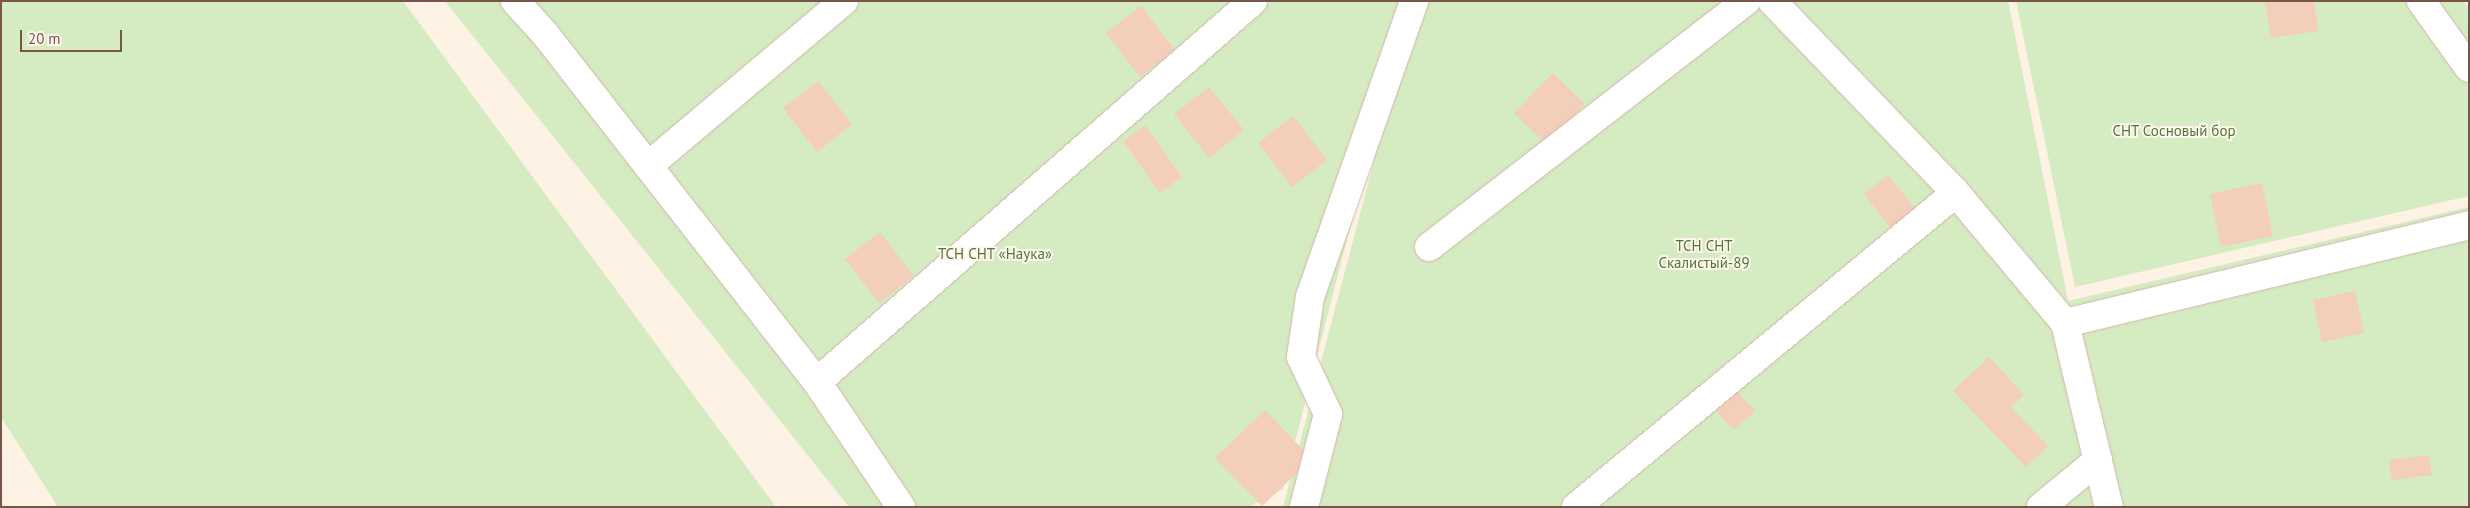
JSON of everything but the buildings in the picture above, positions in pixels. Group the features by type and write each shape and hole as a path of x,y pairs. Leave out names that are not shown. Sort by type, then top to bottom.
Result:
{"street":[{"path":"515,1 545,34 817,382 901,507"},
{"path":"648,166 844,1"},
{"path":"817,382 1253,1"},
{"path":"1304,507 1328,414 1301,357 1310,297 1414,1"},
{"path":"1429,247 1746,1"},
{"path":"1772,1 1956,192 2065,323 2109,507"},
{"path":"2421,1 2469,68"},
{"path":"1576,507 1956,192"},
{"path":"2065,323 2469,225"},
{"path":"2041,507 2098,460"}],"green space":[{"path":"1,1 403,1 776,507 58,507 1,417"},
{"name":"ТСН СНТ «Наука»","path":"445,1 1408,1 1283,489 1249,507 849,507"},
{"name":"ТСН СНТ Скалистый-89","path":"1416,1 2008,1 2068,301 2469,207 2469,507 1283,507"},
{"name":"СНТ Сосновый бор","path":"2016,1 2463,1 2469,9 2469,196 2075,287"}]}
